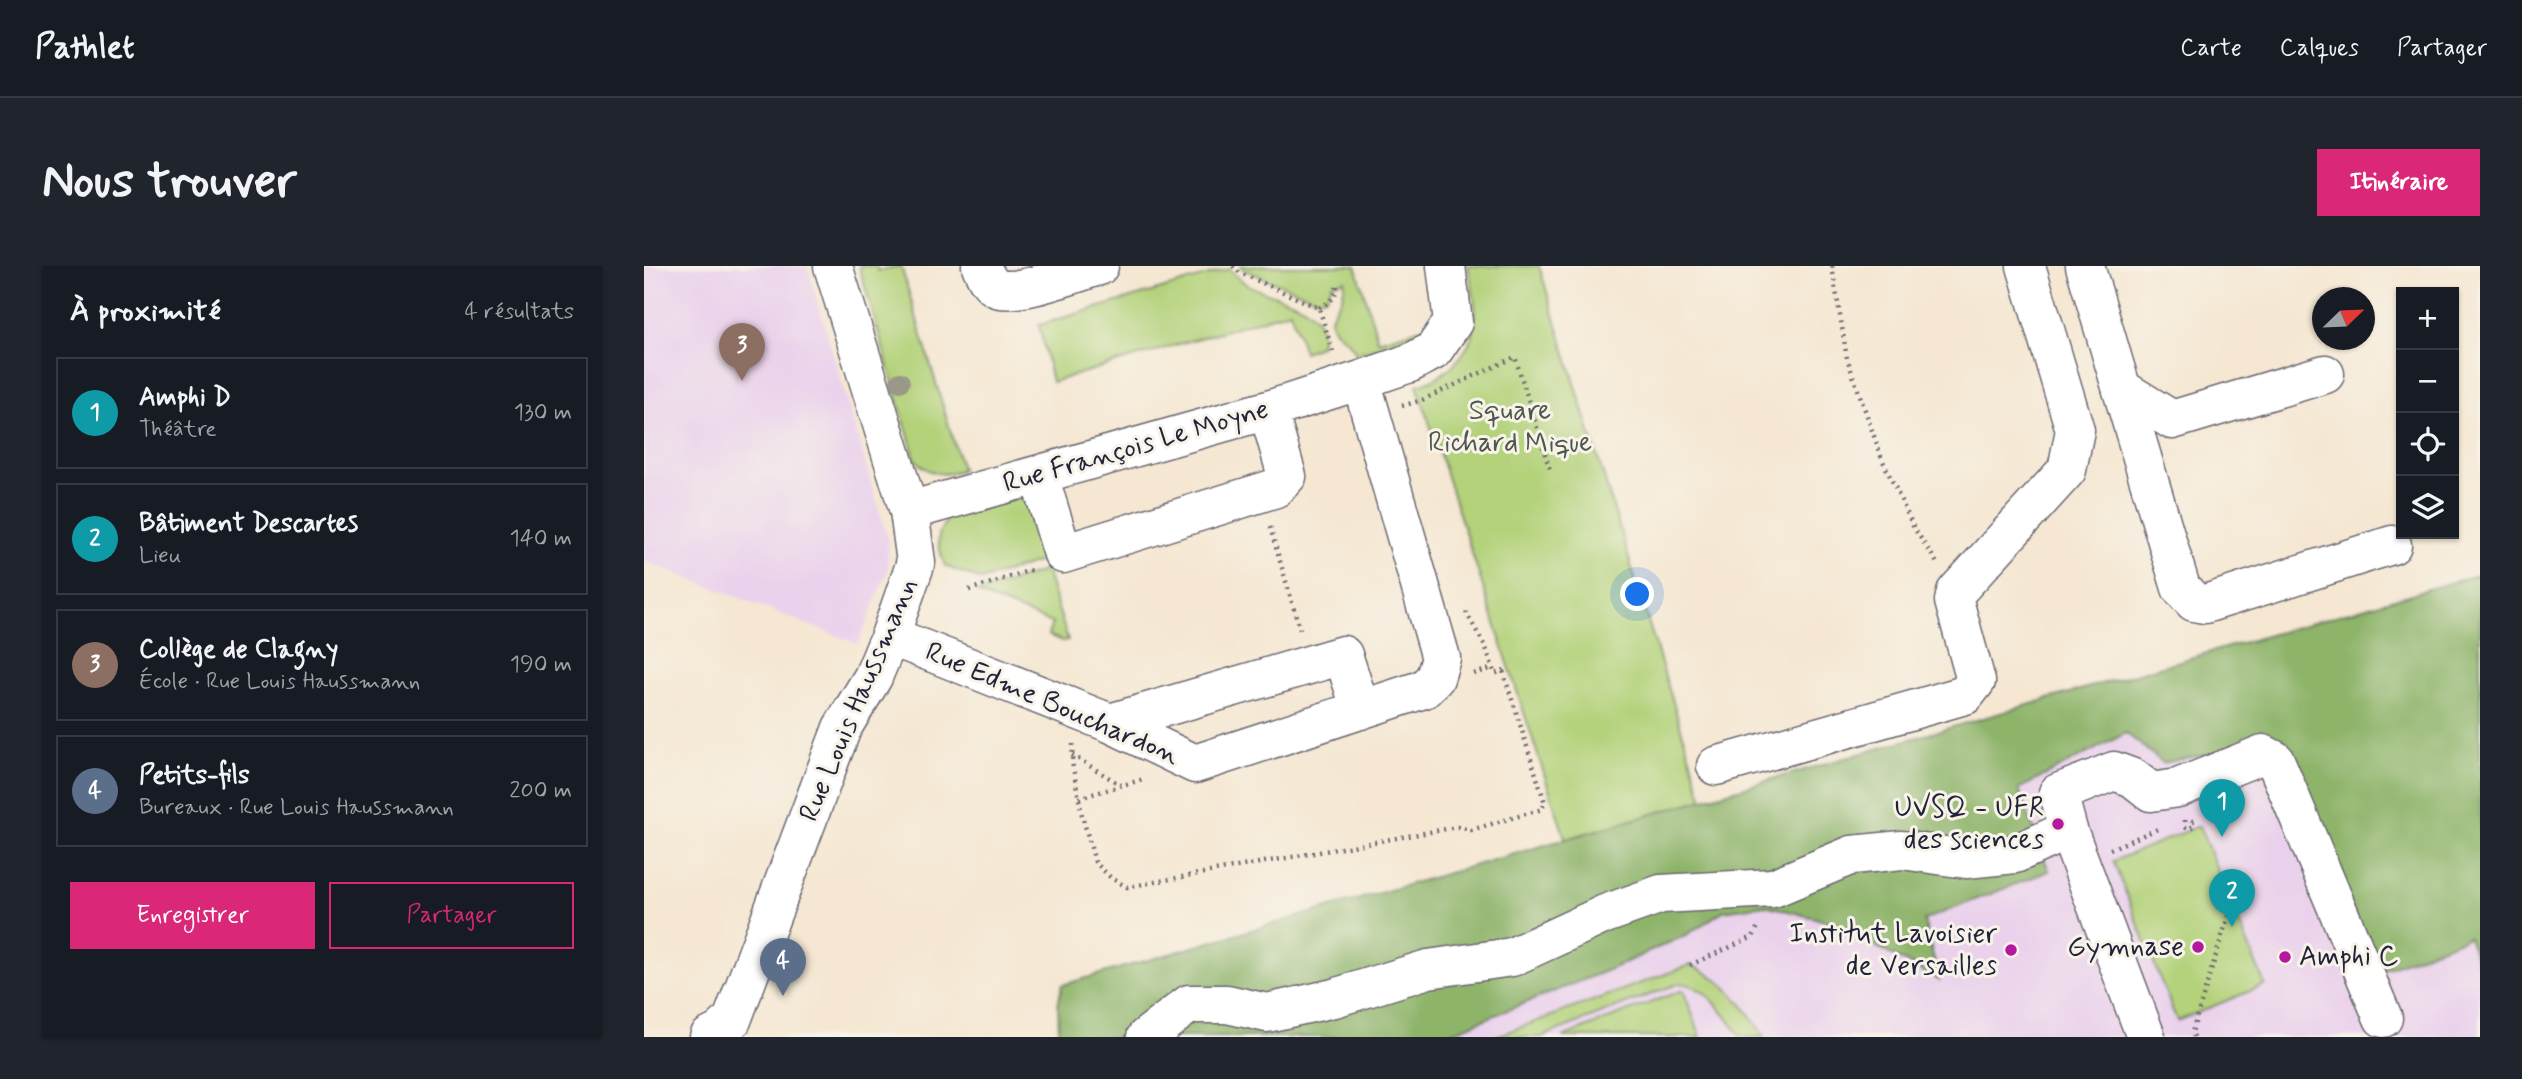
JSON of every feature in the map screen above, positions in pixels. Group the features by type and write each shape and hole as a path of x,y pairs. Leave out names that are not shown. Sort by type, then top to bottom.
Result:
{"street":[{"name":"Rue Louis Haussmann","path":"716,1035 732,1020 842,727 873,677 916,562 909,511 834,266"},
{"path":"981,266 990,283 998,289 1022,289 1099,266"},
{"name":"Rue François Le Moyne","path":"909,511 1268,410 1384,372 1433,351 1452,322 1446,266"},
{"path":"1716,766 1965,695 1976,681 1954,600 1956,592 2067,470 2075,430 2026,266"},
{"path":"2085,266 2181,588 2194,602 2205,604 2392,545"},
{"name":"Rue Edme Bouchardon","path":"890,636 1110,723 1195,764 1424,689 1435,678 1441,658 1384,372"},
{"path":"2122,389 2172,420 2325,374"},
{"path":"1038,476 1063,554 1276,488 1287,476 1268,410"},
{"path":"1110,723 1343,655 1361,710"},
{"path":"2146,1037 2068,830 2058,793 2114,771 2133,778 2151,792 2178,788 2263,754 2276,760 2383,1018"},
{"path":"1146,1037 1189,1004 1227,1004 1267,1013 1334,998 1428,969 1512,957 1605,914 1661,894 1773,888 1852,855 1902,850 1966,859 2015,854 2068,830"}],"path":[{"path":"1233,266 1240,273 1319,308 1334,354"},
{"path":"1832,266 1847,358 1882,459 1914,528 1956,592"},
{"path":"1319,308 1334,299 1338,289 1336,283"},
{"path":"1488,369 1515,358 1550,470"},
{"path":"1260,494 1310,664"},
{"path":"969,590 1045,566 1063,554"},
{"path":"1074,709 1072,755 1079,798 1095,862 1111,878 1127,887 1457,827 1471,830 1542,809 1545,803 1503,671"},
{"path":"1072,755 1122,785"},
{"path":"1079,798 1195,764"},
{"path":"2180,819 2193,814"},
{"path":"2105,850 2168,824"},
{"path":"1690,965 1753,937 1773,888"},
{"path":"2194,1037 2192,1032 2232,904"}],"shaded area":[{"path":"644,266 807,266 888,540 888,570 858,644 644,561"},
{"name":"UVSQ - UFR des sciences","path":"2480,575 2480,1037 1059,1037 1058,1005 1062,994"}],"green space":[{"path":"859,266 876,266 878,271 901,266 962,470 936,473 925,468 915,458"},
{"path":"1240,266 1356,266 1378,341 1418,329 1418,335 1356,354 1351,345 1336,332 1331,320 1343,295 1345,280 1332,284 1326,297 1317,299 1244,270"},
{"name":"Square Richard Mique","path":"1468,266 1539,266 1704,803 1567,844 1417,385 1448,370 1469,342 1475,313"},
{"path":"1229,269 1246,284 1309,310 1317,319 1321,331 1320,346 1304,352 1290,311 1052,382 1039,325"},
{"path":"1025,496 1044,560 981,580 945,566 939,538 946,522 945,518"},
{"path":"1046,570 1068,640 1062,641 1048,635 1052,623 977,593"},
{"path":"2480,574 2480,968 2468,937 2378,972 2283,739 2163,763 2126,733 2019,789 2049,871 1924,920 1939,980 1830,922 1765,905 1723,911 1686,935 1608,970 1440,1037 1059,1037 1058,1005 1062,985"},
{"name":"Gymnase","path":"2199,826 2265,985 2177,1021 2113,861"},
{"path":"1690,965 1724,985 1750,1015 1764,1037 1741,1037 1707,995 1690,985 1680,983 1541,1037 1494,1037"},
{"path":"1683,990 1701,1037 1562,1037"}],"place":[{"name":"Collège de Clagny","path":"742,381"},
{"name":"UVSQ - UFR des sciences","path":"2058,824"},
{"name":"Amphi D","path":"2222,837"},
{"name":"Bâtiment Descartes","path":"2232,927"},
{"name":"Gymnase","path":"2198,947"},
{"name":"Institut Lavoisier de Versailles","path":"2011,950"},
{"name":"Amphi C","path":"2285,957"},
{"name":"Petits-fils","path":"783,996"}]}
